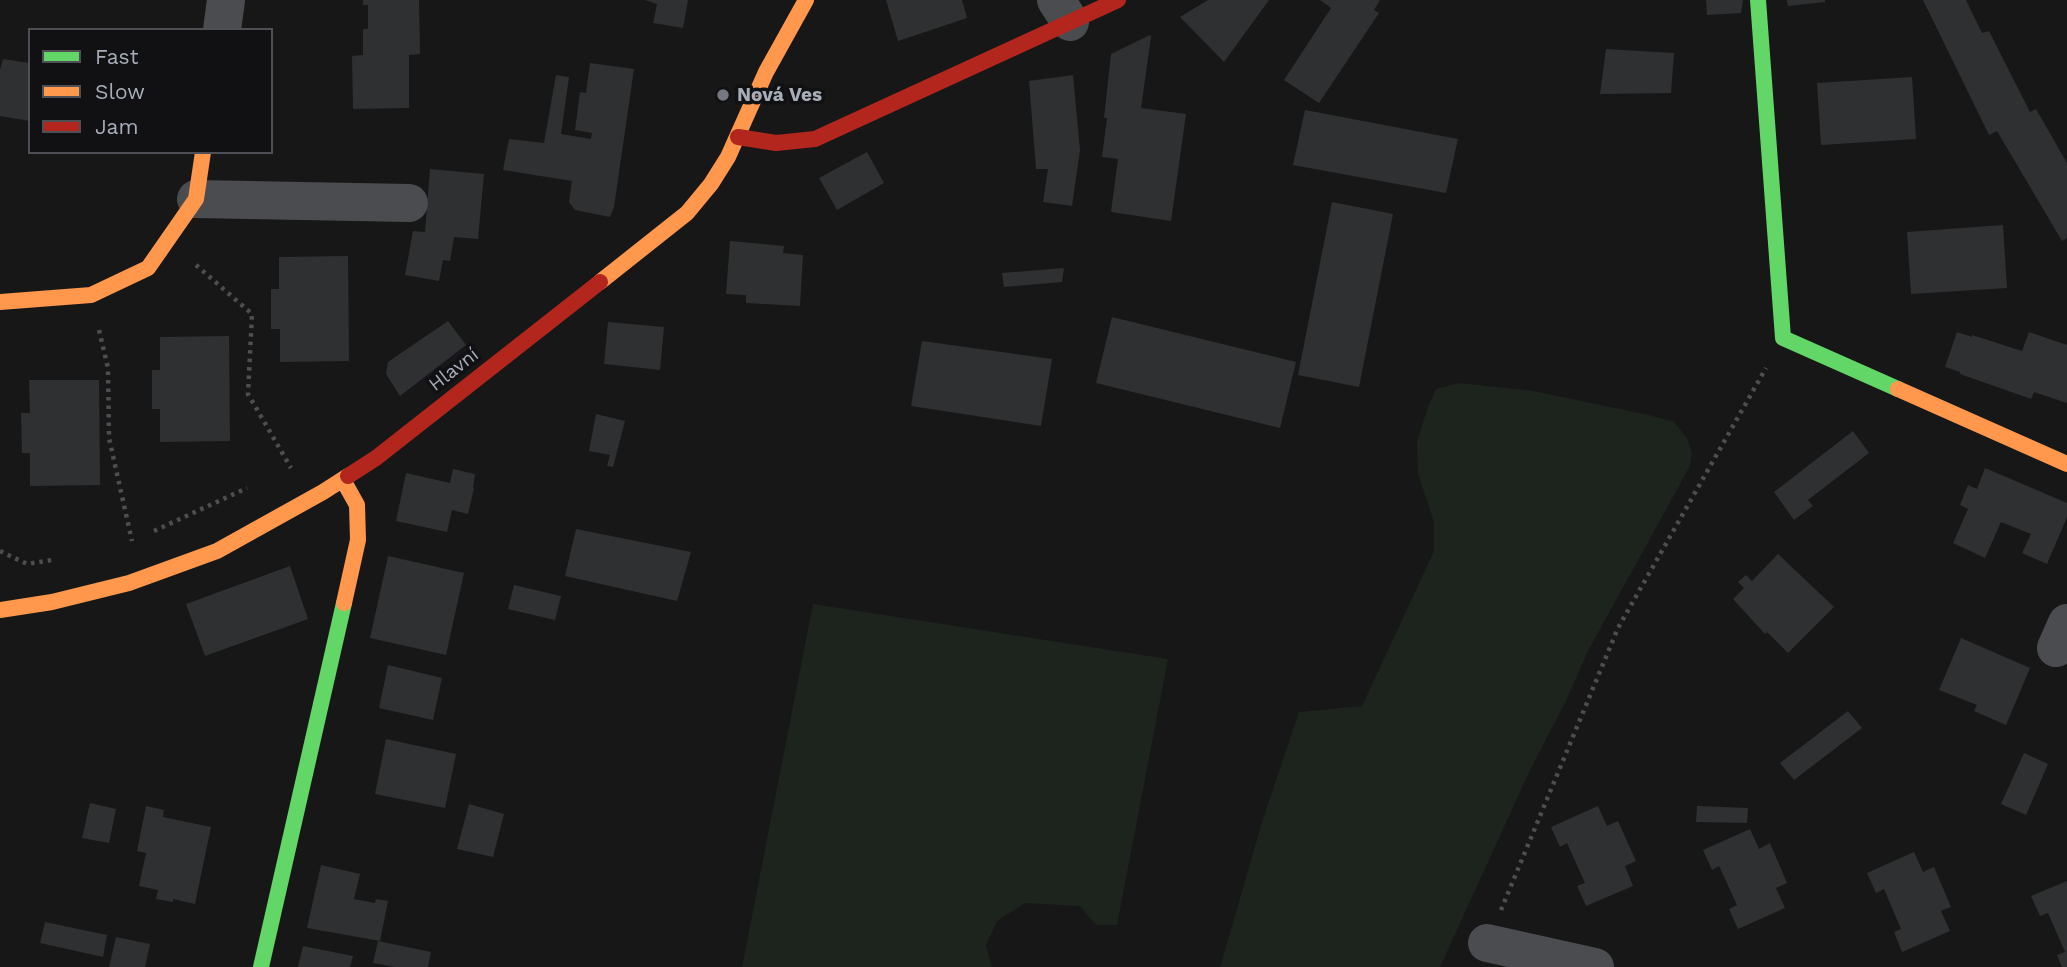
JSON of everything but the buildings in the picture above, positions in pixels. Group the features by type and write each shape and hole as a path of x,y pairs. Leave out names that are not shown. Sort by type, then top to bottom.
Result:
{"street":[{"path":"222,28 226,0"},
{"name":"Hlavní","path":"0,611 52,602 129,583 218,551 376,458 687,213 711,184 738,137 766,72 806,0"},
{"path":"738,137 770,144 793,144 815,139 1063,11 1118,0"},
{"path":"1758,0 1783,338 2067,464"},
{"path":"0,302 91,295 148,268 196,199 203,154"},
{"path":"196,199 409,203"},
{"path":"261,967 358,540 357,505 342,480"},
{"path":"1487,943 1595,967"}],"path":[{"path":"167,239 252,314 248,394 291,468"},
{"path":"91,295 108,368 109,438 132,541 121,544"},
{"path":"1487,943 1618,628 1783,338"},
{"path":"279,473 302,463"},
{"path":"144,535 254,485"},
{"path":"0,551 27,564 63,559"}],"shaded area":[{"path":"1460,383 1533,391 1674,422 1687,438 1692,453 1690,466 1588,651 1440,967 1220,967 1263,819 1299,712 1362,706 1434,551 1434,522 1418,474 1417,441 1436,389"},
{"path":"813,604 1168,659 1117,925 1096,925 1080,906 1025,903 997,921 986,945 992,967 742,967"}],"traffic: fast":[{"path":"1758,0 1783,338 1898,389"},
{"path":"261,967 344,603"}],"traffic: slow":[{"path":"600,282 687,213 711,184 728,157 766,72 806,0"},
{"path":"0,302 91,295 148,268 196,199 203,154"},
{"path":"1898,389 2067,464"},
{"path":"0,610 52,602 129,583 217,551 348,476"},
{"path":"343,480 357,505 358,540 344,603"}],"traffic: jam":[{"path":"738,137 776,143 815,139 1118,0"},
{"path":"348,476 376,458 600,282"}],"place":[{"name":"Nová Ves","path":"723,95"}]}
